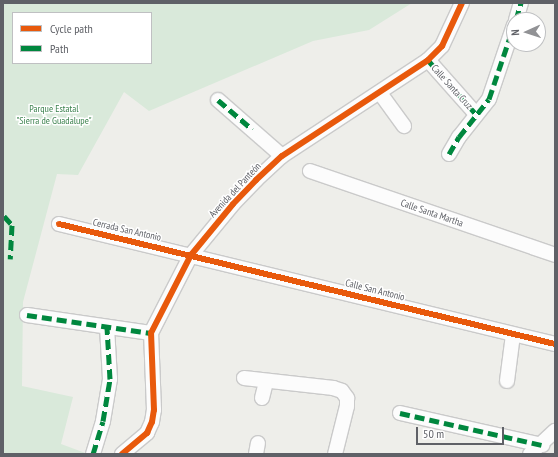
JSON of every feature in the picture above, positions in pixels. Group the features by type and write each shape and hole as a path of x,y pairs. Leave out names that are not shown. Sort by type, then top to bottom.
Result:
{"street":[{"name":"Avenida del Panteón","path":"122,454 147,433 152,422 154,410 151,334 191,255 233,204 282,156 380,93 428,60 442,46 462,3"},
{"path":"449,154 476,114 489,100 506,49"},
{"name":"Calle Santa Cruz","path":"428,60 476,114"},
{"path":"380,93 404,126"},
{"path":"218,100 282,156"},
{"name":"Calle Santa Martha","path":"310,171 555,255"},
{"name":"Cerrada San Antonio","path":"58,224 191,255"},
{"name":"Calle San Antonio","path":"191,255 513,335 555,344"},
{"path":"27,315 151,334"},
{"path":"93,454 103,421 110,379 107,327"},
{"path":"507,381 513,335"},
{"path":"244,378 266,382 333,388 342,391 347,398 347,406 334,454"},
{"path":"262,398 266,382"},
{"path":"400,413 542,445"},
{"path":"530,454 542,445 555,431"}],"green space":[{"name":"Parque Estatal \"Sierra de Guadalupe\"","path":"3,3 412,3 369,30 313,41 149,111 124,92 78,175 57,174 23,302 22,386 73,397 61,444 88,454 3,454"}],"marked path":[{"path":"518,12 521,3"},
{"path":"449,154 459,137 489,99 506,49"},
{"path":"428,60 476,114"},
{"path":"218,100 252,129"},
{"path":"3,218 4,216 12,225 10,259"},
{"path":"27,315 151,333"},
{"path":"93,454 103,421 110,379 107,327"},
{"path":"400,413 542,445"}],"cycle path":[{"path":"122,454 147,433 152,422 154,410 151,333 191,255 233,204 282,156 428,60 442,46 462,3"},
{"path":"59,224 555,344"}]}
